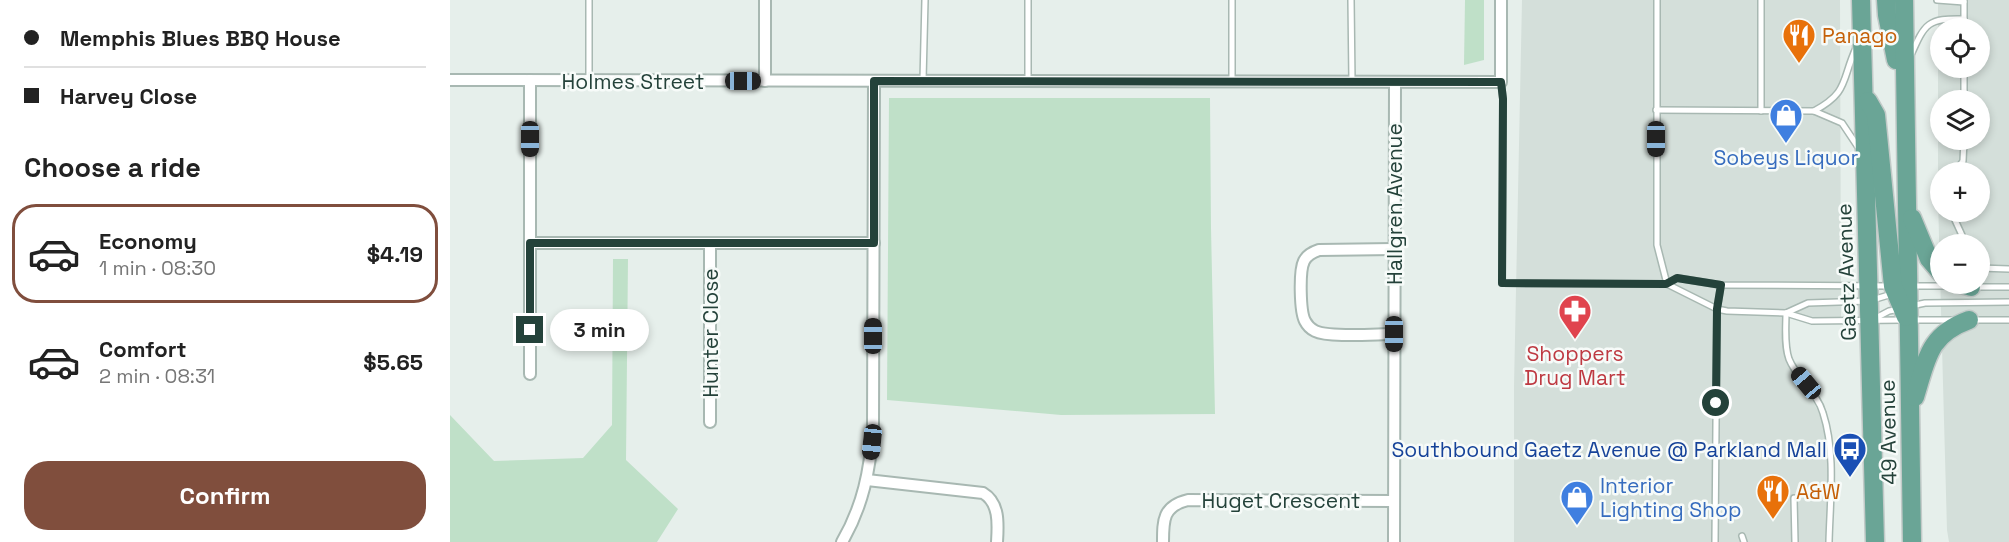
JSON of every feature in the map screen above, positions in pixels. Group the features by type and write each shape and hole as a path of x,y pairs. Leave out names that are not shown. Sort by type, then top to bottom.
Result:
{"main road":[{"name":"Gaetz Avenue","path":"1861,0 1875,542"},
{"path":"1887,0 1887,15 1904,100"},
{"path":"1902,300 1906,202 1904,0"},
{"path":"1863,92 1876,115 1902,300"},
{"path":"1906,202 1922,246 1930,261"},
{"name":"49 Avenue","path":"1902,300 1910,413 1912,542"},
{"path":"1910,413 1926,362 1934,345 1948,329 1970,320"}],"street":[{"path":"765,0 765,81"},
{"path":"1501,0 1501,82"},
{"name":"Holmes Street","path":"450,80 1501,82"},
{"path":"530,80 530,374"},
{"path":"842,542 855,517 867,480 873,429 874,81"},
{"name":"Hallgren Avenue","path":"1394,542 1395,82"},
{"path":"530,243 874,243"},
{"name":"Hunter Close","path":"710,243 710,422"},
{"path":"1394,249 1318,250 1305,260 1302,273 1303,317 1316,331 1331,334 1394,334"},
{"path":"867,480 983,493 992,500 996,512 997,542"},
{"name":"Huget Crescent","path":"1163,542 1163,527 1168,511 1173,506 1188,500 1394,501"}],"lane":[{"path":"589,0 589,80"},
{"path":"923,82 925,0"},
{"path":"1028,0 1028,82"},
{"path":"1232,0 1233,83"},
{"path":"1351,0 1352,83"},
{"path":"1657,0 1657,245 1666,284"},
{"path":"1761,0 1761,111"},
{"path":"1937,0 1964,1 1964,18"},
{"path":"1904,70 1925,26 1930,24"},
{"path":"1814,111 1831,101 1839,93 1846,69 1862,33"},
{"path":"1501,82 1503,99 1502,283 1666,284 1717,309 1737,312 1786,313 1812,321 1870,320 1889,311 1902,300"},
{"path":"1656,110 1814,111 1842,123 1865,159"},
{"path":"1990,268 2009,268"},
{"path":"1666,284 1677,278 1721,285 1869,294 1902,300 1970,320 2009,320"},
{"path":"1715,542 1717,309 1721,285"},
{"path":"1990,286 2009,287"},
{"path":"1870,320 1902,300 1930,293"},
{"path":"1786,313 1808,303 1869,294 1925,303 2009,302"},
{"path":"1786,313 1788,357 1819,402 1828,431 1829,542"},
{"path":"1794,498 1795,542"}],"shaded area":[{"path":"1522,0 1840,0 1841,321 1812,321 1787,313 1787,349 1828,431 1829,542 1514,542 1514,386"},
{"path":"1938,0 2009,0 2009,542 1949,542 1941,294 1990,294 1990,234 1939,234 1939,222 1990,222 1990,162 1938,162 1938,150 1990,150 1990,90 1938,90 1938,78 1990,78 1990,18 1938,18"}],"green space":[{"path":"1465,0 1484,0 1484,60 1464,65"},
{"path":"889,98 1210,98 1215,414 1061,415 887,400"},
{"path":"613,259 628,259 626,460 678,509 657,542 450,542 450,415 494,461 583,458 612,425"}],"place":[{"name":"Panago","path":"1799,64"},
{"name":"Sobeys Liquor","path":"1786,144"},
{"name":"Shoppers Drug Mart","path":"1575,340"},
{"name":"Southbound Gaetz Avenue @ Parkland Mall","path":"1850,478"},
{"name":"A&W","path":"1773,520"},
{"name":"Interior Lighting Shop","path":"1577,526"}],"route":[{"path":"530,330 530,243 874,243 874,81 1501,82 1503,99 1502,283 1666,284 1682,278 1721,285 1717,309 1716,403"}]}
